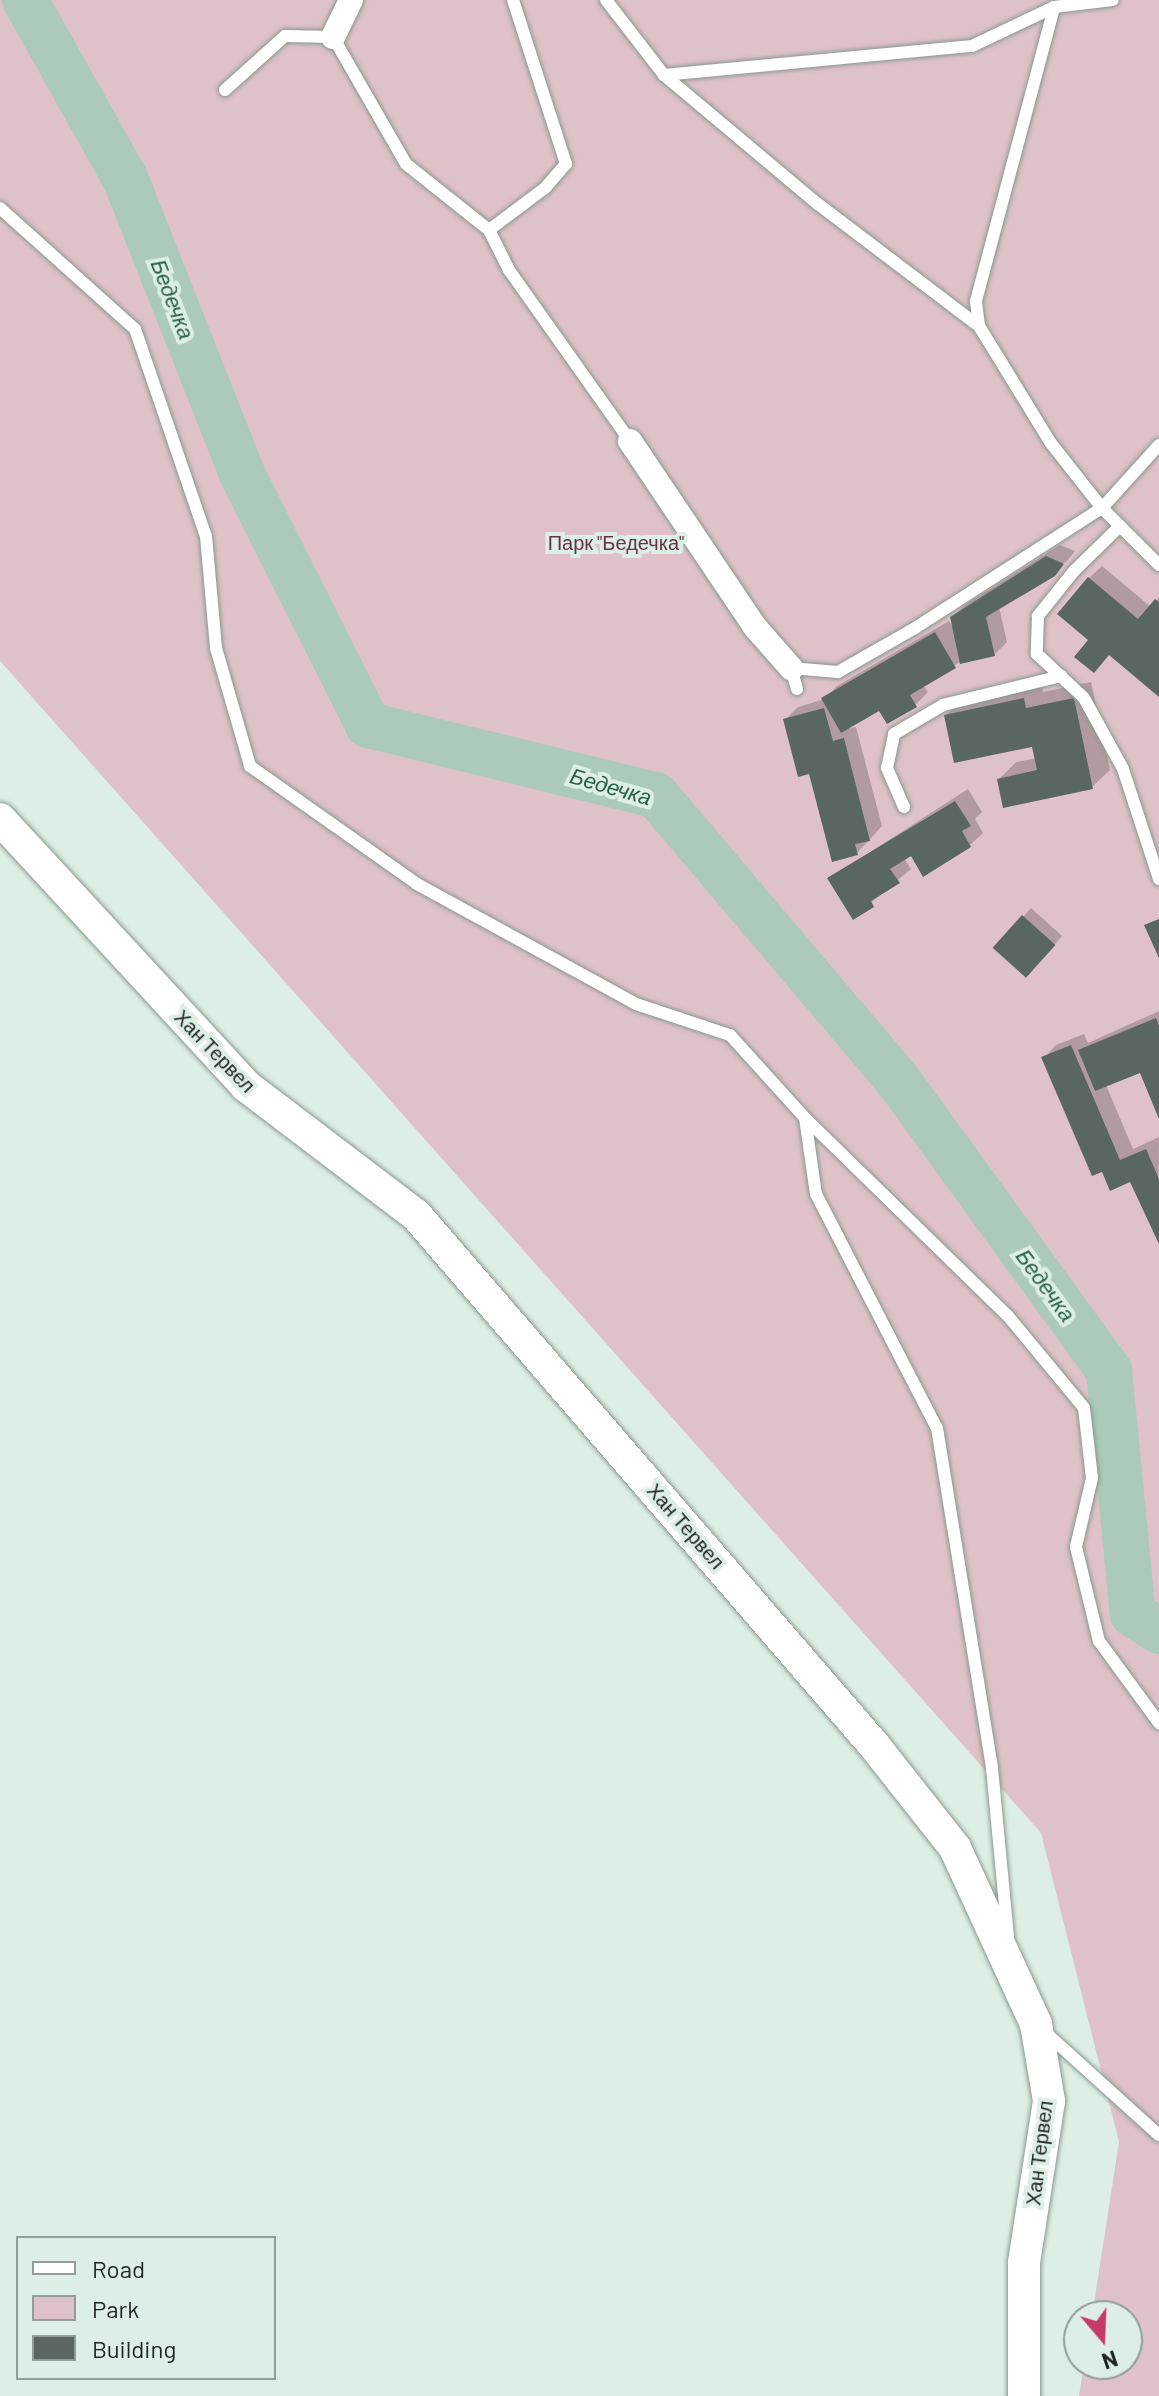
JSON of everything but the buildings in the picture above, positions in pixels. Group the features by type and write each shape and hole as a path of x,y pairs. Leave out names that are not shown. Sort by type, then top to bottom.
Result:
{"street":[{"path":"333,37 351,0"},
{"path":"630,441 755,627 794,678"},
{"name":"Хан Тервел","path":"0,819 246,1086 416,1215 892,1767 955,1848 1036,2024 1049,2101 1024,2263 1024,2396"}],"lane":[{"path":"489,230 545,188 566,164 513,0"},
{"path":"606,0 664,75 818,204 979,326 1050,442 1102,508 1159,565"},
{"path":"664,75 972,46 1054,7 1113,0"},
{"path":"979,326 976,301 1054,7"},
{"path":"225,90 285,36 333,37 406,164 489,230 509,270 630,441"},
{"path":"0,208 135,329 206,536 216,648 250,766 417,884 636,1004 730,1035 805,1118 1008,1316 1084,1408 1092,1478 1076,1547 1099,1641 1159,1723"},
{"path":"794,678 838,672 1102,508 1159,445"},
{"path":"1120,526 1074,571 1038,616 1037,654 1084,698 1123,769 1159,879"},
{"path":"904,807 887,768 894,734 943,705 1061,676"},
{"path":"805,1118 816,1194 937,1428 992,1768 1011,1967"},
{"path":"1036,2024 1159,2135"}],"green space":[{"name":"Парк \"Бедечка\"","path":"0,0 1159,0 1159,2396 1079,2396 1082,2380 1143,2380 1143,2300 1094,2300 1119,2142 1041,1833 0,661"}],"waterway":[{"name":"Бедечка","path":"25,0 125,178 243,476 368,725 656,795 900,1083 1109,1371 1133,1614 1159,1631"}]}
